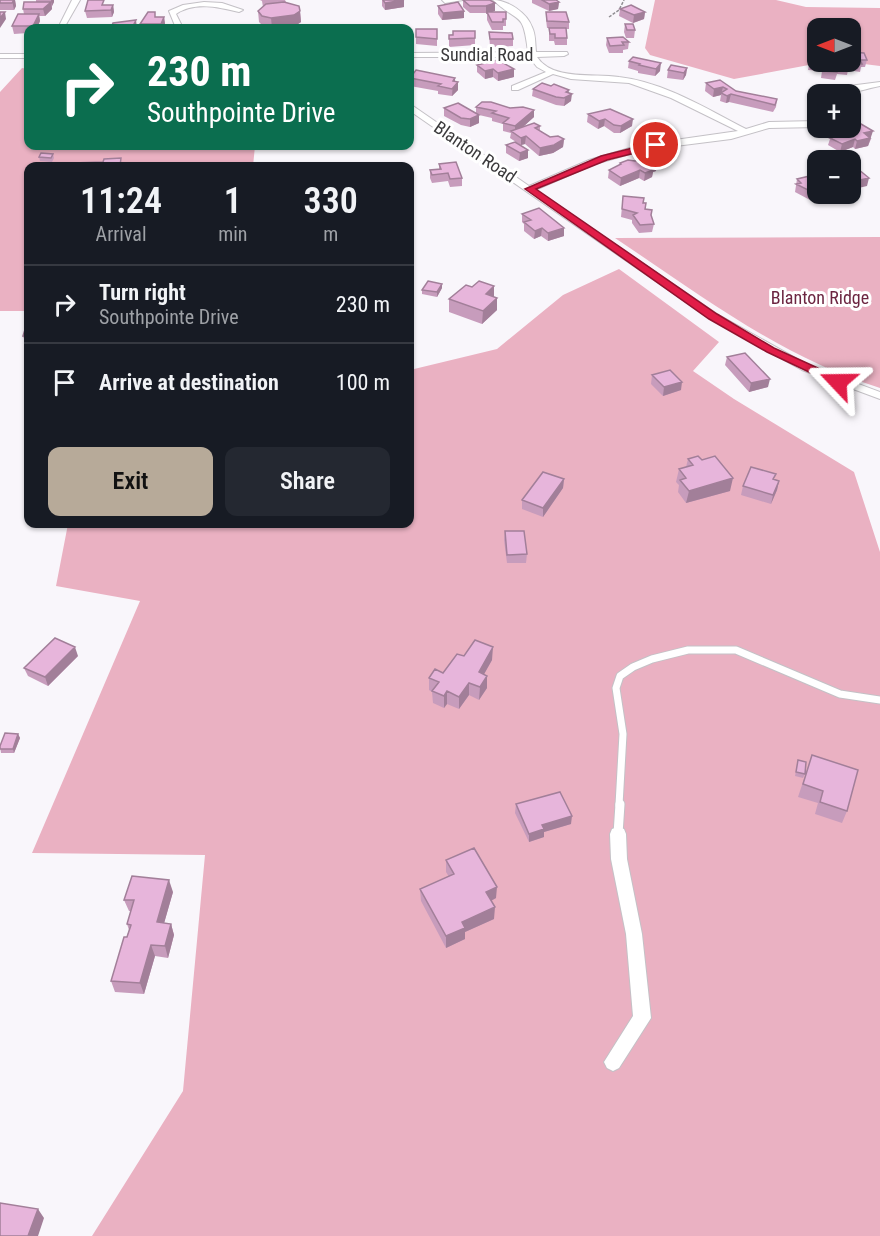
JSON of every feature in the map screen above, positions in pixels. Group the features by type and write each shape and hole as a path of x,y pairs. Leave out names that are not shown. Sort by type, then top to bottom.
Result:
{"street":[{"path":"64,24 76,0"},
{"path":"445,0 459,0"},
{"path":"497,0 527,23 530,30 531,55 540,65 554,71 630,81 676,98 744,131"},
{"path":"177,24 172,13 182,5 205,1 239,10"},
{"path":"209,11 226,5"},
{"name":"Sundial Road","path":"414,55 564,54"},
{"path":"0,56 24,56"},
{"path":"515,88 554,71"},
{"path":"861,87 880,84"},
{"name":"Blanton Road","path":"414,111 723,322 806,368 880,396"},
{"path":"529,189 616,153 669,142 731,136 769,125 807,124"},
{"path":"613,1062 642,1018 634,934 619,859 618,834"}],"lane":[{"path":"618,834 623,734 616,688 620,676 633,667 652,659 688,650 736,650 840,694 880,700"}],"path":[{"path":"609,17 619,10 624,0"}],"green space":[{"path":"655,0 776,0 806,7 880,8 880,66 861,64 861,18 807,18 807,65 734,79 650,55 645,48"},
{"path":"24,68 24,150 255,150 253,162 24,162 24,311 0,311 0,92"},
{"name":"Blanton Ridge","path":"880,237 880,388 809,360 775,342 742,323 615,238"},
{"path":"619,269 719,342 693,371 734,399 854,472 880,552 880,1236 92,1236 183,1091 205,855 32,853 140,601 56,586 67,528 414,528 414,369 497,349 563,295"}],"building":[{"path":"0,0 14,0 12,3 0,3"},
{"path":"88,0 104,0 102,5 113,5 111,10 85,11"},
{"path":"383,0 404,0 385,3"},
{"path":"463,0 490,0 495,3 486,6 470,6"},
{"path":"542,0 556,0 559,2 549,4"},
{"path":"24,2 51,2 43,9 23,9"},
{"path":"284,2 299,6 300,11 294,15 271,18 262,16 258,11 266,4"},
{"path":"458,2 464,11 443,13 438,6"},
{"path":"631,5 645,12 634,15 620,9"},
{"path":"148,12 155,12 155,17 164,17 161,24 140,24"},
{"path":"487,12 506,12 506,19 503,19 503,22 492,22"},
{"path":"546,12 566,12 569,22 547,21"},
{"path":"18,14 39,14 34,24 12,26"},
{"path":"136,20 134,24 113,23"},
{"path":"625,24 633,24 635,30 627,30"},
{"path":"549,28 566,28 567,38 555,38 555,34 550,34"},
{"path":"416,29 437,29 437,39 416,37"},
{"path":"453,31 475,31 475,38 449,39"},
{"path":"489,32 512,33 513,39 490,39"},
{"path":"623,37 629,42 622,42 624,45 610,46 607,38"},
{"path":"861,53 864,53 867,60 861,60"},
{"path":"633,57 661,63 656,69 629,61"},
{"path":"498,60 514,69 498,73 493,69 485,71 477,65"},
{"path":"671,65 687,68 684,73 668,70"},
{"path":"416,70 455,78 453,81 458,82 452,89 438,86 441,84 414,79"},
{"path":"720,80 736,91 777,99 775,105 731,94 727,96 721,93 727,89 723,87 714,89 706,83"},
{"path":"542,83 551,86 554,84 569,90 566,92 572,94 564,98 556,97 533,89"},
{"path":"482,102 534,110 515,126 503,123 509,118 492,113 496,111 476,107"},
{"path":"458,103 479,115 470,119 461,118 444,108"},
{"path":"610,109 633,119 621,126 614,125 605,119 599,121 588,114"},
{"path":"534,123 540,126 535,128 550,137 558,136 564,139 554,145 540,148 526,136 521,138 511,131"},
{"path":"861,124 873,131 864,133 870,138 857,141 855,139 842,144 830,138 861,138"},
{"path":"515,142 528,150 520,153 506,145"},
{"path":"41,153 53,154 51,158 39,157"},
{"path":"646,157 657,163 648,167 653,170 645,173 640,170 621,178 609,170 628,160 635,161"},
{"path":"121,158 120,162 103,162 104,159"},
{"path":"456,162 462,178 450,179 448,173 432,175 430,170 441,169 439,164"},
{"path":"861,171 869,178 861,180"},
{"path":"807,177 807,190 796,184 801,183 797,179"},
{"path":"623,196 644,198 645,209 652,210 654,224 640,225 633,215 637,213 622,209"},
{"path":"539,208 564,228 548,233 542,228 535,231 524,222 531,220 522,214"},
{"path":"428,281 442,284 437,292 422,290"},
{"path":"479,281 494,286 486,294 497,298 483,311 449,299 466,285 472,287"},
{"path":"745,353 770,379 751,383 727,357"},
{"path":"670,370 682,382 664,387 652,375"},
{"path":"698,456 702,460 715,456 733,478 689,491 680,480 686,478 679,469 693,465 688,459"},
{"path":"751,467 776,474 773,479 779,481 773,495 743,486"},
{"path":"543,472 564,479 543,508 522,500"},
{"path":"505,531 524,531 527,554 507,555"},
{"path":"55,638 75,647 45,677 24,668"},
{"path":"475,640 493,647 479,672 487,676 480,687 469,683 459,697 447,691 444,696 432,691 439,682 429,678 435,669 443,673 457,654 464,656"},
{"path":"5,733 18,734 13,749 0,749"},
{"path":"812,755 858,770 847,811 820,802 823,791 803,784"},
{"path":"798,760 806,762 805,774 796,772"},
{"path":"560,792 572,816 542,825 544,829 529,834 516,804"},
{"path":"474,848 497,887 486,892 495,907 462,922 465,928 446,936 420,889 454,874 446,860"},
{"path":"132,876 169,880 157,922 171,924 165,946 151,945 140,983 111,981 124,937 127,937 131,925 127,924 134,900 124,900"},
{"path":"0,1203 38,1209 28,1236 0,1236"}],"route":[{"path":"656,145 616,153 529,189 713,316 771,350 838,382"}]}
